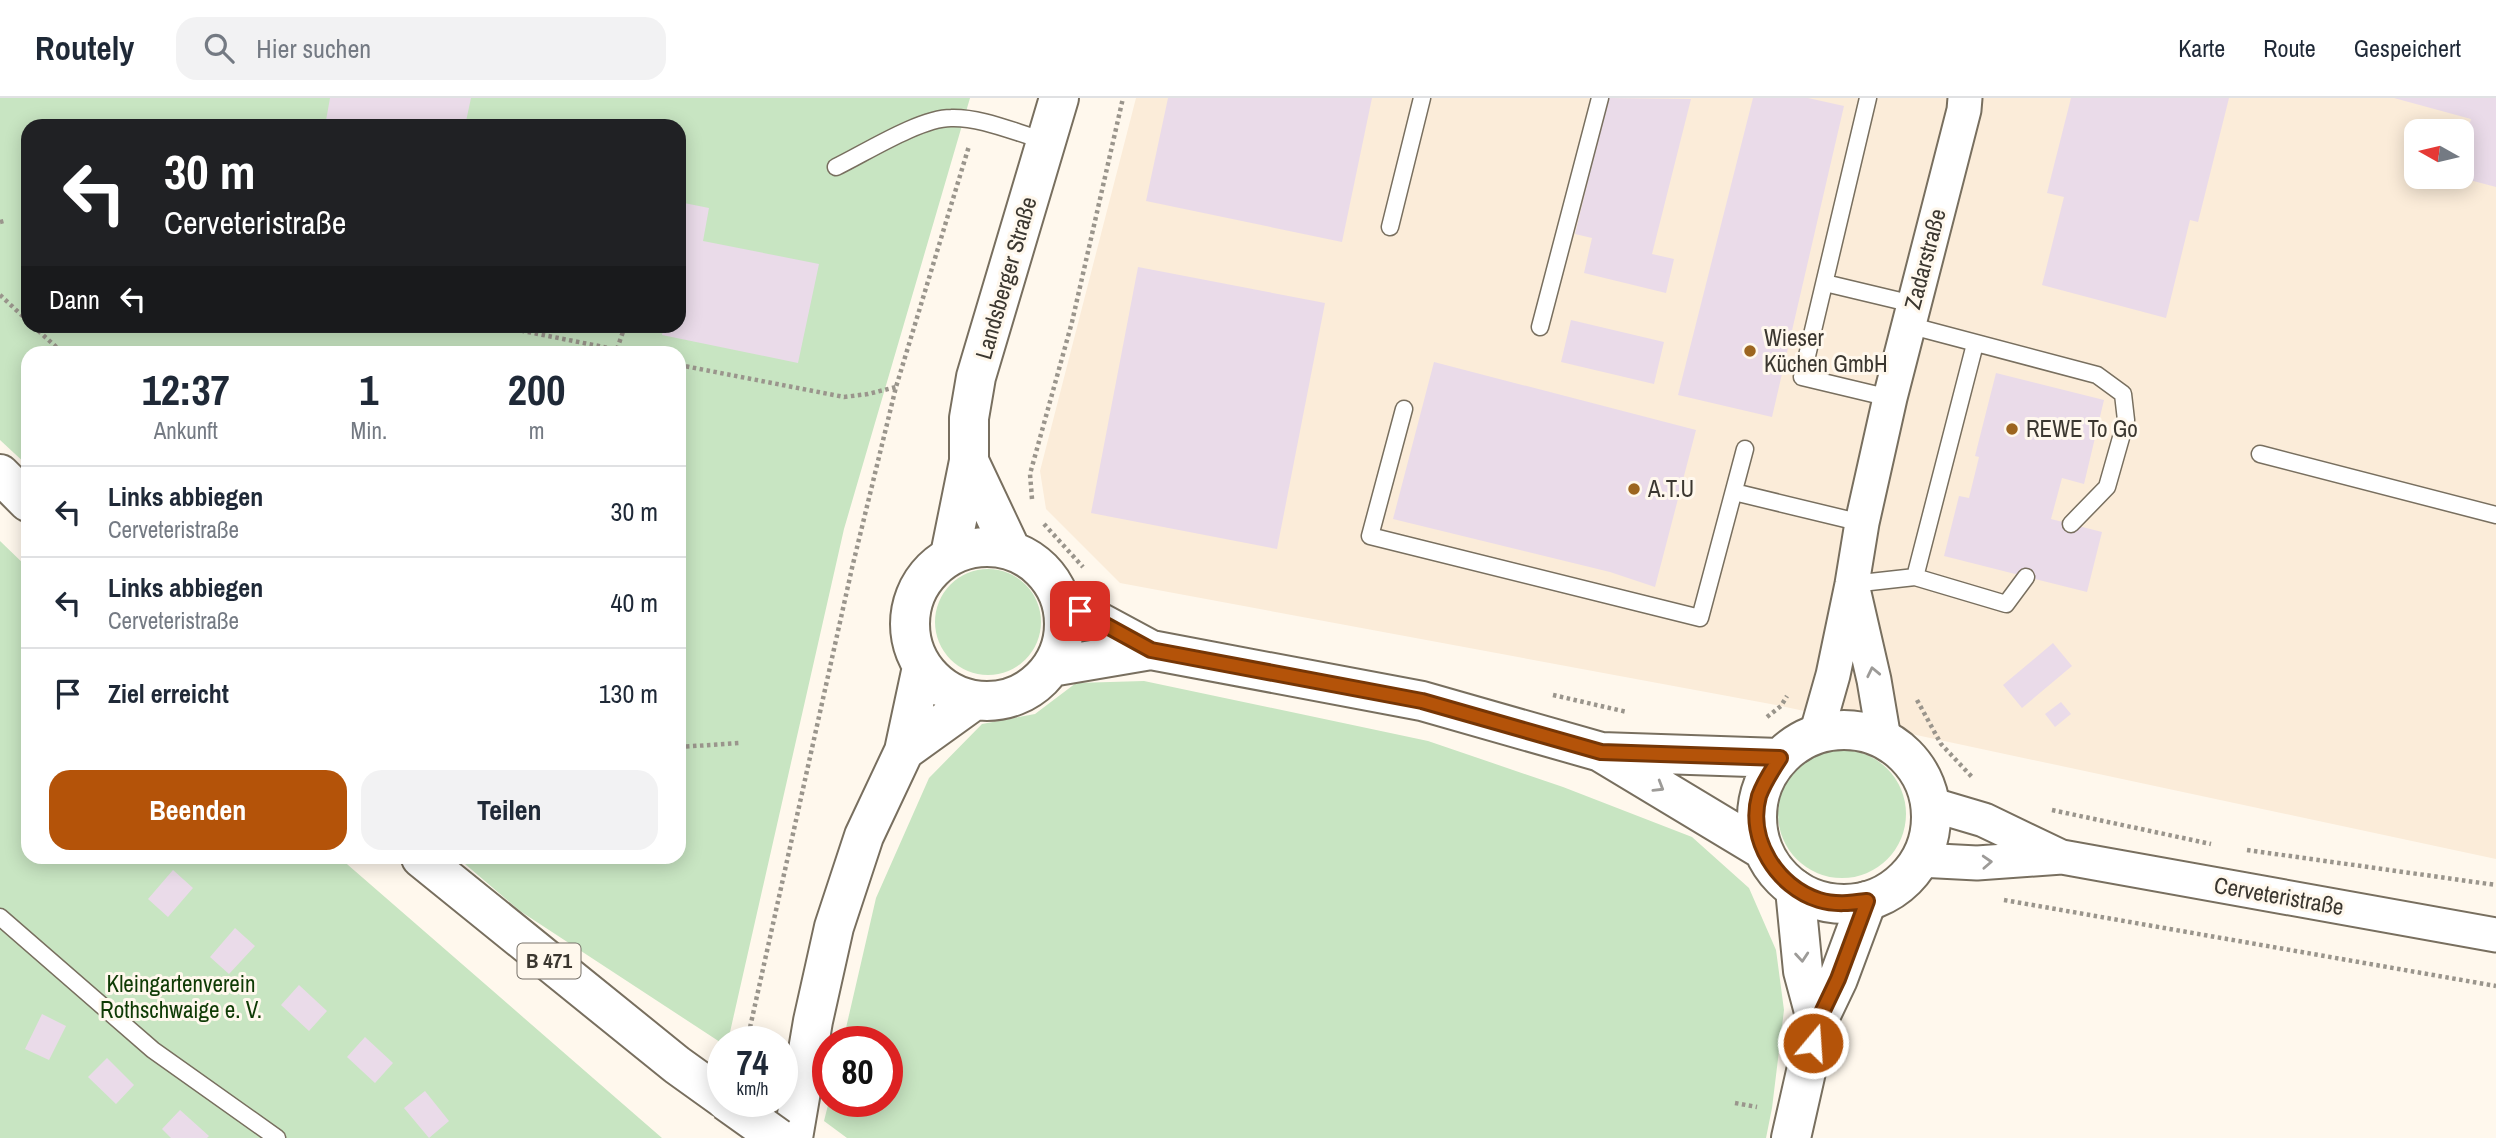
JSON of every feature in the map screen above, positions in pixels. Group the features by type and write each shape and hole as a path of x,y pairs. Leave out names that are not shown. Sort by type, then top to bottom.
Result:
{"main road":[{"name":"Landsberger Straße","path":"950,555 969,461 970,418 976,377 1059,98"},
{"name":"Landsberger Straße","path":"969,461 1011,550"},
{"path":"0,474 21,495"},
{"path":"990,546 1011,550 1041,567 1052,580 1062,601 1065,616 1064,636 1058,656 1034,686 1001,701 972,702 941,686 922,667 913,646 910,620 915,594 930,572 950,555 970,548 990,546"},
{"path":"1062,601 1151,650 1422,701 1601,752 1780,758"},
{"path":"1051,667 1151,650"},
{"path":"793,1138 813,1021 834,927 864,836 904,751 922,667"},
{"path":"904,751 972,702"},
{"path":"1841,730 1864,732 1884,739 1903,752 1917,769 1927,789 1930,829 1926,847 1919,860 1905,877 1887,892 1867,901 1844,904 1818,900 1795,889 1776,872 1763,850 1758,825 1759,799 1767,777 1780,758 1797,743 1816,735 1841,730"},
{"path":"1601,752 1763,850"},
{"name":"B 471","path":"428,864 707,1086"},
{"path":"1795,889 1803,971 1817,1023"},
{"path":"1791,1138 1817,1023 1838,979 1867,901"},
{"name":"B 471","path":"749,1117 778,1138"}],"street":[{"name":"Zadarstraße","path":"1816,735 1833,675 1862,523 1890,398 1965,98"},
{"name":"Zadarstraße","path":"1852,584 1874,680 1884,739"},
{"name":"Cerveteristraße","path":"1930,804 1984,820 2062,857"},
{"name":"Cerveteristraße","path":"1919,860 1977,863 2062,857 2496,935"}],"lane":[{"path":"1390,228 1422,98"},
{"path":"1540,327 1600,98"},
{"path":"1868,98 1802,377 1890,398"},
{"path":"836,167 923,124 949,117 976,121 1046,141"},
{"path":"1825,283 1911,314 1975,344 2097,375 2123,394 2126,420 2107,487 2071,524"},
{"path":"1915,577 1975,344"},
{"path":"1404,409 1370,537 1700,618 1745,449"},
{"path":"2260,454 2496,515"},
{"path":"1734,492 1862,523"},
{"path":"1852,584 1915,577 2006,604 2026,577"},
{"path":"0,917 153,1050 277,1138"}],"path":[{"path":"1032,511 1030,474 1072,322 1123,98"},
{"path":"750,1026 849,582 896,387 976,121"},
{"path":"0,295 21,314"},
{"path":"41,333 55,346"},
{"path":"534,333 601,346"},
{"path":"686,366 844,397 896,387"},
{"path":"1041,520 1086,569"},
{"path":"1765,719 1781,706 1792,689"},
{"path":"1544,692 1635,714"},
{"path":"1913,693 1941,744 1974,779"},
{"path":"686,747 740,743"},
{"path":"2044,808 2218,845"},
{"path":"2245,850 2496,885"},
{"path":"2001,900 2496,986"},
{"path":"1735,1103 1749,1106"}],"shaded area":[{"path":"1136,98 2496,98 2496,859 1781,706 1120,583 1046,509 1040,471"}],"green space":[{"path":"0,98 970,98 844,529 731,1026 707,1026 707,1034 520,911 465,864 686,864 686,346 21,346 21,460 0,440"},
{"name":"Kleingartenverein Rothschwaige e. V.","path":"0,541 21,561 21,864 347,864 662,1138 0,1138"},
{"path":"988,569 1008,573 1025,585 1037,602 1041,622 1037,642 1025,659 1008,671 988,675 968,671 951,659 939,642 935,622 939,602 951,585 968,573"},
{"path":"1144,681 1428,741 1563,787 1692,837 1749,888 1776,950 1784,1010 1766,1138 847,1138 824,1121 825,1117 903,1117 903,1026 846,1026 876,898 929,778 982,724 1035,714 1076,683"},
{"path":"1842,750 1866,755 1887,769 1901,790 1906,814 1901,838 1887,859 1866,873 1842,878 1818,873 1797,859 1783,838 1778,814 1783,790 1797,769 1818,755"}],"building":[{"path":"330,98 471,98 466,119 326,119"},
{"path":"1168,98 1372,98 1342,242 1146,201"},
{"path":"1608,98 1691,99 1652,254 1674,259 1666,293 1584,273 1592,238 1575,234"},
{"path":"1753,98 1808,98 1844,106 1772,417 1678,395"},
{"path":"2071,98 2229,98 2198,222 2190,220 2166,318 2042,285 2064,197 2047,193"},
{"path":"2394,98 2496,98 2496,187 2474,181 2474,119"},
{"path":"686,203 709,208 703,241 819,264 798,363 662,335 686,333"},
{"path":"1138,267 1325,303 1277,549 1091,513"},
{"path":"1571,320 1664,342 1654,384 1561,362"},
{"path":"1434,362 1696,430 1655,587 1610,572 1393,519"},
{"path":"1996,373 2104,400 2084,484 2062,478 2051,519 2102,532 2087,592 1944,556 1959,496 1969,498 1979,457 1975,456"},
{"path":"2053,643 2072,666 2022,708 2003,685"},
{"path":"2061,702 2071,714 2055,727 2045,714"},
{"path":"173,870 193,888 168,917 148,899"},
{"path":"235,928 255,946 229,974 210,957"},
{"path":"299,985 327,1011 309,1031 281,1005"},
{"path":"42,1014 66,1026 49,1060 25,1049"},
{"path":"365,1037 393,1063 375,1083 347,1057"},
{"path":"107,1058 134,1085 116,1104 88,1077"},
{"path":"425,1091 449,1121 429,1138 404,1108"},
{"path":"180,1110 209,1136 171,1138 162,1129"}],"place":[{"name":"Wieser Küchen GmbH","path":"1750,351"},
{"name":"REWE To Go","path":"2012,429"},
{"name":"A.T.U","path":"1634,489"}],"route":[{"path":"1080,611 1151,650 1422,701 1601,752 1780,758 1767,777 1759,799 1758,825 1763,850 1776,872 1795,889 1818,900 1844,904 1867,901 1838,979 1817,1023 1813,1043"}]}
